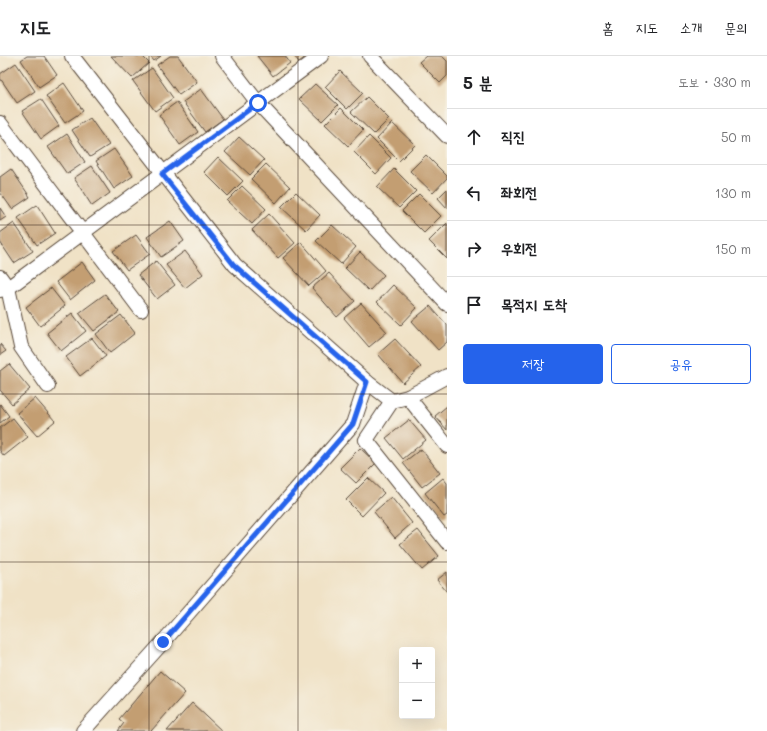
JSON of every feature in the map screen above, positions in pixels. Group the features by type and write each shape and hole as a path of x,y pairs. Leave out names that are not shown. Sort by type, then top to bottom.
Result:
{"street":[{"path":"72,56 234,265 367,382 392,401"},
{"path":"222,56 258,103 447,304"},
{"path":"48,386 21,347 3,285 83,232 321,56"},
{"path":"370,56 447,136"},
{"path":"0,123 141,310"},
{"path":"447,376 408,397 392,401 366,440 447,542"},
{"path":"83,731 353,424 367,382"},
{"path":"408,397 447,446"}],"building":[{"path":"27,56 44,56 57,75 39,87 21,60"},
{"path":"111,56 142,56 149,63 132,78"},
{"path":"150,56 161,56 154,61"},
{"path":"170,56 178,56 197,82 179,95 157,65"},
{"path":"257,56 285,56 290,63 273,76"},
{"path":"294,56 307,56 299,62"},
{"path":"426,56 442,56 447,61 447,76 440,83 419,62"},
{"path":"16,63 35,91 17,103 0,78 0,74"},
{"path":"152,68 173,98 155,111 133,81"},
{"path":"340,71 363,93 347,109 325,87"},
{"path":"64,83 83,111 65,123 46,96"},
{"path":"315,84 338,105 322,121 299,99"},
{"path":"201,89 223,119 205,132 183,102"},
{"path":"367,97 389,119 374,134 351,112"},
{"path":"41,99 59,126 41,139 22,111"},
{"path":"177,102 198,132 180,145 159,115"},
{"path":"341,108 363,130 348,146 325,124"},
{"path":"90,118 109,145 90,157 72,130"},
{"path":"392,123 415,145 399,161 377,139"},
{"path":"67,134 85,162 67,174 48,147"},
{"path":"369,136 391,158 376,174 354,152"},
{"path":"239,137 264,160 250,175 225,152"},
{"path":"114,149 133,176 114,189 96,161"},
{"path":"426,155 447,176 447,178 433,193 410,171"},
{"path":"218,157 243,181 228,196 204,172"},
{"path":"266,164 290,187 276,203 251,179"},
{"path":"92,166 110,193 92,206 74,178"},
{"path":"11,169 30,197 12,209 0,192 0,177"},
{"path":"394,169 416,191 399,208 377,187"},
{"path":"242,186 266,209 252,224 227,201"},
{"path":"447,189 447,208 438,198"},
{"path":"296,192 320,215 306,230 281,207"},
{"path":"419,194 441,216 424,233 402,211"},
{"path":"37,205 55,233 37,245 18,218"},
{"path":"0,208 6,217 0,221"},
{"path":"269,214 295,243 278,258 252,230"},
{"path":"170,221 184,241 161,257 147,237"},
{"path":"14,223 33,251 14,263 0,242 0,233"},
{"path":"447,223 447,259 429,241"},
{"path":"332,225 356,247 341,264 316,241"},
{"path":"136,235 150,254 127,270 113,251"},
{"path":"301,242 326,271 309,286 283,258"},
{"path":"185,251 203,274 185,288 166,265"},
{"path":"360,252 384,275 369,291 345,268"},
{"path":"156,261 175,285 157,299 138,275"},
{"path":"82,262 95,280 70,300 56,282"},
{"path":"329,273 355,301 337,317 312,288"},
{"path":"393,285 417,308 401,325 377,302"},
{"path":"51,288 65,306 40,326 26,307"},
{"path":"105,294 119,312 94,331 79,313"},
{"path":"361,303 387,332 369,347 344,318"},
{"path":"430,306 447,325 447,342 438,350 412,321"},
{"path":"72,313 86,331 61,351 47,333"},
{"path":"121,315 135,333 110,353 96,334"},
{"path":"92,338 106,356 80,376 66,357"},
{"path":"395,339 421,367 403,383 378,354"},
{"path":"0,344 6,351 0,355"},
{"path":"9,364 30,389 12,404 0,390 0,371"},
{"path":"35,398 55,421 37,436 17,413"},
{"path":"0,404 9,416 0,423"},
{"path":"447,406 447,430 435,416"},
{"path":"13,418 28,437 4,456 0,451 0,428"},
{"path":"409,420 426,440 403,459 386,438"},
{"path":"360,448 376,463 356,483 340,468"},
{"path":"421,449 440,473 422,487 403,463"},
{"path":"368,478 384,493 362,516 346,500"},
{"path":"443,478 447,483 447,515 444,517 425,493"},
{"path":"391,497 412,523 395,538 374,512"},
{"path":"418,530 439,556 422,570 400,544"},
{"path":"447,572 447,592 437,580"},
{"path":"160,671 185,693 151,731 118,731 124,723 119,719"},
{"path":"192,703 222,731 167,731"}],"route":[{"path":"163,642 353,424 367,382 234,265 162,174 258,103"}]}
